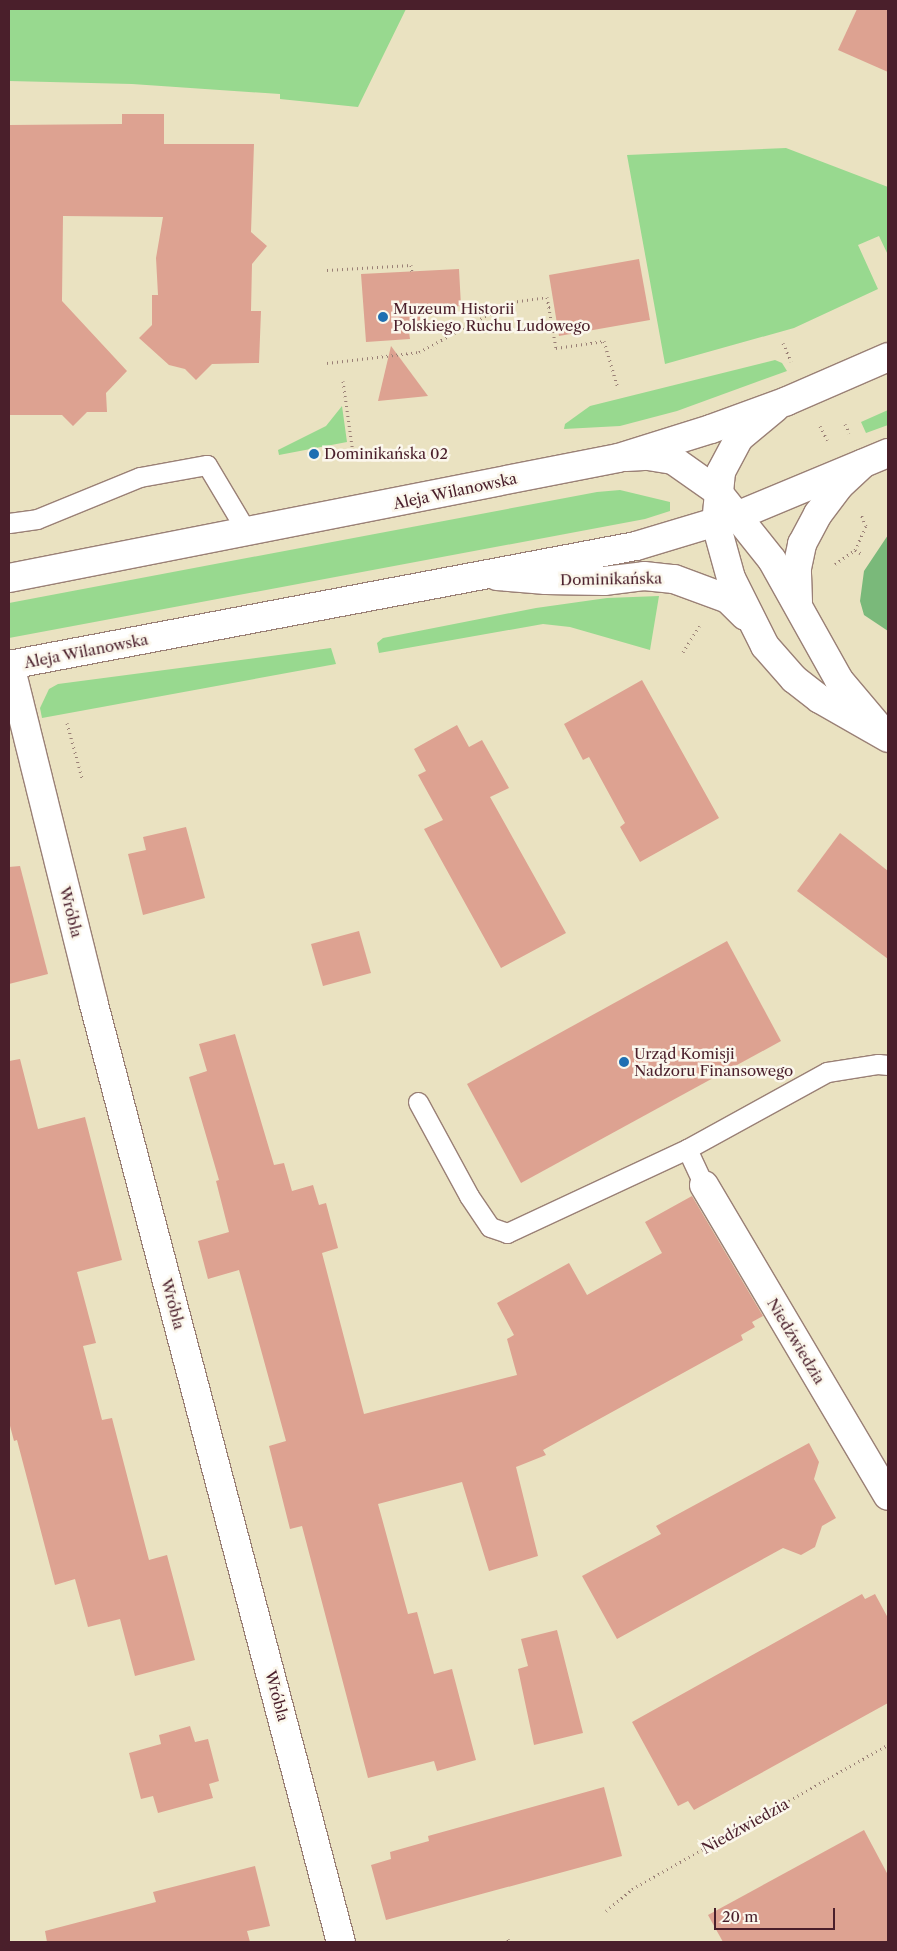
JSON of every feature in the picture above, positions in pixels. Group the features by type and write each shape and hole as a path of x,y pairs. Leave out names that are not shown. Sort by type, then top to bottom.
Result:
{"street":[{"name":"Aleja Wilanowska","path":"9,578 618,458 711,429 787,401 888,357"},
{"path":"717,491 729,455 739,438 758,419 787,401"},
{"name":"Aleja Wilanowska","path":"9,665 636,546 727,519 888,453"},
{"name":"Dominikańska","path":"618,458 648,456 673,460 717,491 727,519 731,578 765,646 794,679 820,700 888,738"},
{"name":"Dominikańska","path":"798,602 797,568 802,544 818,514 839,486 863,464"},
{"name":"Dominikańska","path":"727,519 798,602 839,680 888,738"},
{"name":"Dominikańska","path":"487,575 546,580 644,576 674,579 728,599 752,622"},
{"name":"Wróbla","path":"9,665 93,1001 341,1942"},
{"name":"Niedźwiedzia","path":"704,1186 888,1496"}],"lane":[{"path":"9,523 37,519 140,477 207,465 247,532"},
{"path":"418,1102 470,1196 490,1226 507,1233 687,1149 827,1072 878,1064 888,1065"},
{"path":"687,1149 704,1186"}],"path":[{"path":"326,270 411,265 412,272"},
{"path":"328,363 419,352 512,302 548,296 556,348 604,341 618,388"},
{"path":"549,307 554,307"},
{"path":"783,343 792,364"},
{"path":"343,381 353,453"},
{"path":"831,566 855,550 866,526 862,516"},
{"path":"855,550 862,554"},
{"path":"682,652 703,620"},
{"path":"67,724 80,775"},
{"name":"Niedźwiedzia","path":"606,1911 632,1889 888,1745"}],"green space":[{"path":"9,9 406,9 358,107 280,99 280,94 132,84 9,81"},
{"path":"786,148 888,187 888,255 879,236 858,245 878,289 794,328 665,364 627,155"},
{"path":"775,360 782,363 787,371 677,411 620,426 564,429 565,424 590,406"},
{"path":"342,406 347,442 279,455 278,450 326,426"},
{"path":"888,410 888,425 866,433 861,422"},
{"path":"620,490 670,502 670,511 645,519 9,638 9,603 597,492"},
{"path":"888,535 888,631 864,615 860,601 864,571"},
{"path":"659,596 650,650 570,627 543,624 379,653 377,643 383,638 536,608 607,598"},
{"path":"331,648 336,664 42,718 40,708 49,689 58,684"}],"building":[{"path":"857,9 888,9 888,72 838,50"},
{"path":"122,114 164,114 164,144 254,144 251,232 267,246 252,264 251,311 261,311 259,363 212,364 196,380 185,369 169,365 139,338 152,325 152,295 158,295 156,258 163,217 63,216 62,301 127,371 106,393 107,412 87,412 73,426 62,415 9,415 9,125 122,124"},
{"path":"639,259 650,320 559,336 549,275"},
{"path":"459,269 461,306 420,309 420,324 408,325 410,339 366,342 361,274"},
{"path":"391,346 428,396 378,401"},
{"path":"642,680 719,818 640,862 620,827 625,823 589,757 583,760 564,724"},
{"path":"457,725 469,747 482,740 509,788 490,797 566,933 501,968 424,829 443,820 418,775 426,771 414,749"},
{"path":"186,827 205,898 143,915 128,854 146,850 143,837"},
{"path":"840,833 888,871 888,959 797,891"},
{"path":"20,866 48,974 9,984 9,867"},
{"path":"359,931 371,973 323,986 311,944"},
{"name":"Urząd Komisji Nadzoru Finansowego","path":"727,941 781,1041 521,1183 467,1084"},
{"path":"235,1034 274,1165 284,1163 292,1191 313,1185 319,1205 326,1203 338,1248 322,1253 364,1414 517,1375 507,1339 514,1335 497,1303 569,1263 587,1295 662,1253 645,1222 692,1196 763,1316 752,1322 755,1327 741,1335 743,1340 543,1450 546,1455 516,1467 538,1556 489,1571 462,1482 378,1504 408,1614 417,1612 434,1674 452,1669 476,1760 437,1771 434,1761 368,1778 302,1526 290,1529 269,1446 286,1441 239,1270 208,1279 198,1241 229,1232 216,1181 219,1180 189,1077 207,1071 199,1044"},
{"path":"20,1059 38,1129 85,1117 122,1260 77,1272 96,1343 83,1346 102,1420 112,1418 149,1560 167,1555 195,1660 135,1676 120,1619 88,1627 75,1579 55,1585 17,1440 14,1441 9,1422 9,1061"},
{"path":"809,1443 819,1462 814,1479 836,1518 822,1526 815,1547 801,1555 783,1548 617,1639 582,1576 661,1534 656,1526"},
{"path":"862,1594 865,1599 875,1594 888,1618 888,1703 694,1810 688,1801 678,1806 632,1722"},
{"path":"557,1630 583,1733 534,1745 518,1669 528,1666 521,1639"},
{"path":"190,1726 195,1742 208,1739 219,1781 209,1784 213,1798 158,1813 153,1796 141,1799 129,1753 161,1744 159,1735"},
{"path":"604,1787 622,1856 386,1920 371,1865 391,1859 390,1852 429,1841 428,1836"},
{"path":"864,1830 888,1875 888,1942 723,1942 708,1915"},
{"path":"255,1866 270,1926 247,1931 250,1942 47,1942 45,1931 156,1902 153,1892"}],"place":[{"name":"Muzeum Historii Polskiego Ruchu Ludowego","path":"383,317"},
{"name":"Dominikańska 02","path":"314,454"},
{"name":"Urząd Komisji Nadzoru Finansowego","path":"624,1062"}]}
